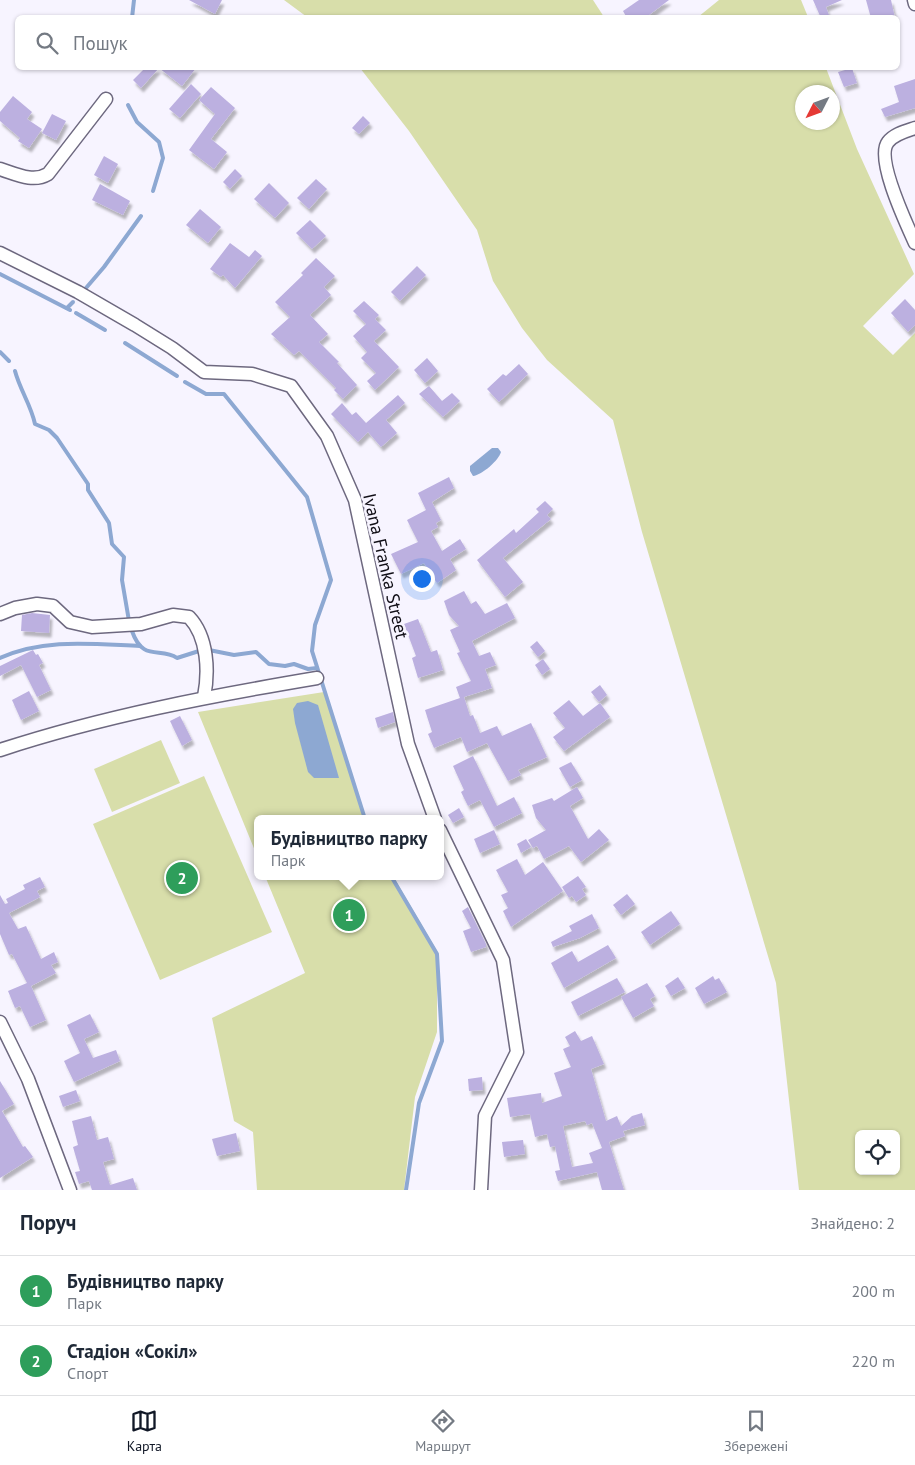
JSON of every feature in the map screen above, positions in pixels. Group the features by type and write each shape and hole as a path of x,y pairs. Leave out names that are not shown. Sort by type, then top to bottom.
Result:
{"street":[{"path":"914,0 915,4"},
{"path":"0,169 29,178 41,178 48,174 106,99"},
{"path":"915,128 892,138 887,142 884,151 890,180 915,243"},
{"name":"Ivana Franka Street","path":"0,252 78,292 135,325 172,348 204,372 252,374 290,386 326,436 356,500 408,744 434,815"},
{"path":"0,614 15,608 36,604 53,606 70,622 92,627 140,624 173,615 189,617 195,624 204,649 207,674 204,697"},
{"path":"0,750 106,719 204,697 317,678"},
{"path":"444,838 503,960 517,1052 485,1116 481,1190"},
{"path":"0,1022 28,1079 70,1190"}],"green space":[{"path":"284,0 593,0 603,15 304,15"},
{"path":"719,0 801,0 807,15 700,15"},
{"path":"362,70 827,70 833,85 795,85 795,130 840,130 840,105 857,149 914,274 863,326 893,355 915,333 915,1190 799,1190 776,983 642,532 613,420 547,360 522,328 493,281 477,230 409,131"},
{"path":"324,692 365,815 254,815 254,848 198,712"},
{"path":"161,740 180,783 112,812 94,769"},
{"path":"204,776 272,932 160,980 93,824"},
{"path":"267,880 395,880 437,951 437,1032 415,1097 404,1190 257,1190 253,1132 234,1121 212,1018 305,973"}],"water":[{"path":"492,448 498,448 501,452 500,455 485,470 473,476 470,466"},
{"path":"308,701 318,705 339,778 314,778 308,772 293,709 297,703"}],"building":[{"path":"189,0 222,0 215,14"},
{"path":"639,0 669,0 649,15 625,15 623,11"},
{"path":"813,0 842,0 826,7 829,15 820,15"},
{"path":"866,0 891,0 894,15 870,15"},
{"path":"143,70 157,70 141,88 133,80"},
{"path":"162,70 194,70 182,86"},
{"path":"853,70 857,83 844,87 838,72"},
{"path":"915,79 915,108 885,117 881,109 899,102 894,86"},
{"path":"191,84 201,94 180,118 169,109"},
{"path":"211,87 235,108 211,139 227,152 214,169 189,150 215,114 199,100"},
{"path":"13,96 32,112 27,119 42,129 29,148 18,141 20,138 0,121 0,112"},
{"path":"52,114 66,121 56,140 42,133"},
{"path":"363,116 370,123 359,134 352,128"},
{"path":"104,156 118,164 108,183 94,175"},
{"path":"235,169 242,176 230,189 223,182"},
{"path":"316,179 327,189 309,209 297,198"},
{"path":"269,183 289,203 275,218 254,199"},
{"path":"100,184 130,201 123,215 92,200"},
{"path":"200,209 221,227 208,243 186,225"},
{"path":"310,220 326,236 312,249 296,233"},
{"path":"230,243 249,257 255,250 262,256 235,288 223,275 221,277 210,269"},
{"path":"316,258 335,276 324,287 331,295 310,315 328,334 319,342 339,362 337,363 357,385 343,399 334,390 336,388 299,351 294,355 271,334 290,317 275,302 303,275 301,273"},
{"path":"417,266 426,275 400,301 391,292"},
{"path":"905,299 915,310 915,325 908,332 891,313"},
{"path":"364,301 379,315 375,319 386,330 374,341 399,367 375,390 367,381 376,373 361,358 367,352 353,336 366,324 353,311"},
{"path":"427,358 438,371 425,383 414,370"},
{"path":"519,364 528,374 499,402 487,389 503,374 506,376"},
{"path":"429,386 442,401 452,393 460,401 443,417 419,394"},
{"path":"398,395 405,403 386,420 397,433 381,447 368,432 358,442 331,414 342,403 352,415 356,412 366,423"},
{"path":"449,477 454,488 432,502 441,520 436,523 438,527 431,531 442,551 460,539 466,549 450,559 456,570 437,583 424,563 401,574 391,554 418,542 407,520 426,510 418,493"},
{"path":"545,501 553,509 547,515 551,519 503,558 523,582 505,597 477,560 514,529 516,533 539,512 536,509"},
{"path":"464,591 471,604 476,601 485,614 507,603 515,618 472,641 479,656 490,652 496,665 485,669 492,688 464,697 470,716 473,715 480,733 497,726 502,736 531,723 547,757 518,770 521,775 508,781 487,743 467,752 461,737 434,748 428,734 432,732 425,710 460,698 456,687 471,681 457,653 460,652 450,630 459,626 449,615 444,601"},
{"path":"32,613 50,615 49,633 21,631 22,615"},
{"path":"418,619 431,652 437,650 443,670 418,678 412,658 416,656 404,624"},
{"path":"537,641 545,651 538,657 530,647"},
{"path":"33,650 36,655 38,654 43,663 39,665 51,690 37,697 21,665 0,676 0,666"},
{"path":"543,659 550,669 542,675 535,665"},
{"path":"600,685 607,695 599,702 591,692"},
{"path":"29,691 39,711 21,720 12,700"},
{"path":"569,700 583,716 600,703 610,717 564,751 553,737 565,728 553,713"},
{"path":"393,712 395,722 378,728 375,718"},
{"path":"180,716 192,740 182,746 170,721"},
{"path":"473,756 497,806 514,797 522,813 494,827 480,800 468,806 461,792 464,790 453,766"},
{"path":"571,762 582,780 570,787 559,768"},
{"path":"577,787 583,798 570,806 588,839 599,829 609,840 581,862 569,846 544,859 537,846 533,848 528,840 546,830 536,818 532,805 552,798 554,801"},
{"path":"459,808 464,817 453,823 448,815"},
{"path":"494,830 500,844 480,853 474,839"},
{"path":"526,839 531,847 521,853 517,844"},
{"path":"517,859 525,875 543,862 563,891 511,927 503,911 508,908 501,895 508,892 496,870"},
{"path":"578,876 586,887 582,889 586,895 576,902 572,896 569,898 562,887"},
{"path":"40,877 45,887 37,891 40,897 9,913 18,929 26,926 41,959 54,952 58,962 51,965 56,973 31,986 46,1020 30,1027 20,1006 15,1008 8,991 27,983 12,954 9,955 0,934 0,895 5,904 8,903 6,899 25,889 23,885"},
{"path":"627,894 635,904 621,915 613,905"},
{"path":"468,907 486,944 486,947 471,952 463,931 471,928 462,911"},
{"path":"671,911 680,924 650,945 641,932"},
{"path":"592,914 599,928 580,938 553,947 551,942 572,931 569,926"},
{"path":"608,945 616,958 564,988 551,963 572,951 578,962"},
{"path":"713,976 715,980 719,978 727,992 704,1004 695,988"},
{"path":"678,977 685,988 671,996 665,986"},
{"path":"617,978 625,992 578,1016 571,1002"},
{"path":"647,983 655,996 650,999 654,1006 633,1018 621,997"},
{"path":"90,1014 99,1032 84,1039 93,1058 116,1050 120,1061 74,1082 64,1061 80,1053 67,1025"},
{"path":"575,1031 581,1041 592,1036 604,1064 591,1069 606,1121 617,1116 621,1126 632,1116 642,1113 645,1125 623,1131 625,1136 609,1142 624,1190 602,1190 597,1172 558,1181 555,1171 560,1170 555,1146 550,1147 547,1134 535,1137 530,1114 510,1117 507,1098 541,1093 542,1103 562,1096 554,1073 571,1067 563,1049 570,1046 565,1037","holes":["585,1121 587,1125 592,1123 602,1148 589,1153 593,1163 572,1167 563,1126"]},
{"path":"482,1077 483,1090 469,1091 468,1079"},
{"path":"0,1081 14,1104 2,1111 23,1147 25,1146 33,1157 0,1178"},
{"path":"76,1090 80,1101 63,1107 59,1096"},
{"path":"91,1116 97,1140 108,1137 114,1159 103,1162 110,1185 133,1178 137,1190 92,1190 89,1181 79,1184 75,1172 80,1171 73,1147 78,1145 72,1121"},
{"path":"236,1133 240,1151 217,1156 212,1139"},
{"path":"523,1140 525,1154 504,1157 502,1142"}],"waterway":[{"path":"132,15 134,0"},
{"path":"128,105 137,122 159,142 163,158 153,191"},
{"path":"86,288 104,267 141,216"},
{"path":"0,274 70,310"},
{"path":"67,308 73,302"},
{"path":"76,313 105,330"},
{"path":"125,343 177,376"},
{"path":"0,352 9,361"},
{"path":"15,371 35,424 49,430 57,438 88,484 88,490 109,523 112,544 124,557 122,580 129,621"},
{"path":"185,382 206,394 224,394 307,497 331,580 315,625 312,651 364,815"},
{"path":"132,631 141,647 153,652 165,653 177,658 199,651"},
{"path":"0,658 34,647 51,645 140,646"},
{"path":"209,650 234,655 256,652 269,664 285,666 294,664 308,669 317,668"},
{"path":"393,880 437,954 442,1041 419,1103 406,1190"}],"place":[{"name":"Стадіон «Сокіл»","path":"182,878"},
{"name":"Будівництво парку","path":"349,915"}]}
